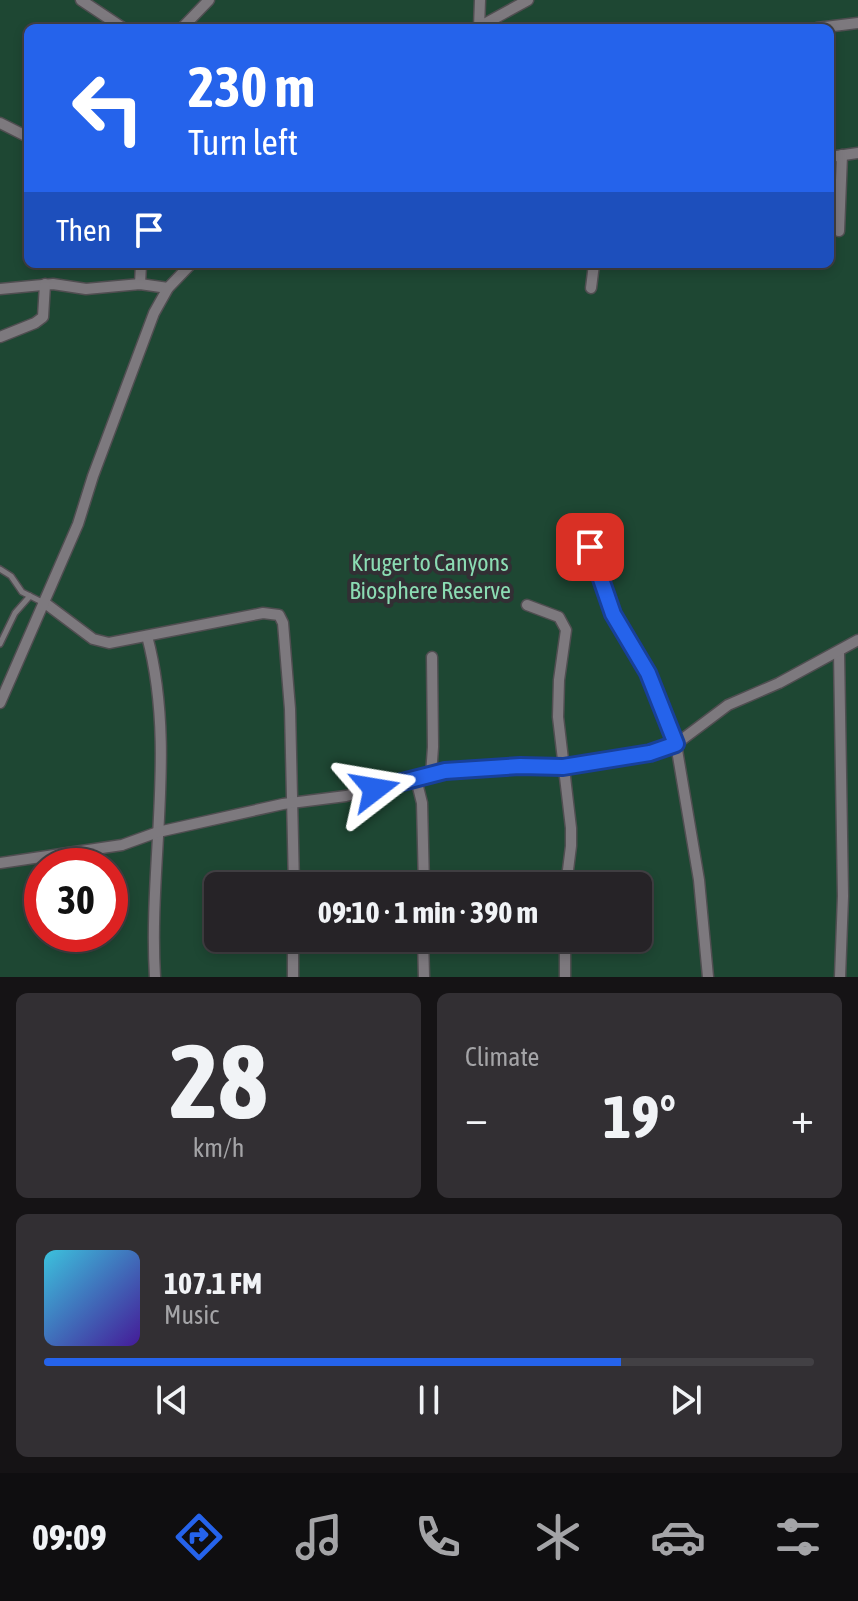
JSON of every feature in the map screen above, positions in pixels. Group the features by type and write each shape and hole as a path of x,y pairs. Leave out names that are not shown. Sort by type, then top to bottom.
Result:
{"street":[{"path":"81,0 117,24"},
{"path":"186,24 209,0"},
{"path":"479,24 480,0"},
{"path":"484,24 528,0"},
{"path":"834,26 858,23"},
{"path":"0,123 24,135"},
{"path":"834,156 858,153"},
{"path":"839,231 842,155"},
{"path":"140,284 141,268"},
{"path":"0,703 78,524 143,340 168,288 187,268"},
{"path":"591,288 594,268"},
{"path":"0,337 43,317 45,284"},
{"path":"0,289 45,284 95,289 140,284 168,288"},
{"path":"590,547 613,614 648,673 676,744 695,852 708,977"},
{"path":"45,603 100,642 115,643 263,613 273,612 281,617 290,709 294,872"},
{"path":"527,605 556,615 565,626 557,701 571,837 567,872"},
{"path":"147,636 159,708 153,943 155,977"},
{"path":"0,863 122,845 158,832 293,803 331,799 431,775 485,767 563,767 650,753 676,744 728,705 858,640"},
{"path":"839,652 843,896 840,977"},
{"path":"431,775 432,657"},
{"path":"416,779 422,803 424,872"},
{"path":"293,952 293,977"},
{"path":"423,952 424,977"},
{"path":"565,952 565,977"}],"lane":[{"path":"0,569 11,576 22,592 45,603"},
{"path":"0,644 15,613 30,596"}],"green space":[{"name":"Kruger to Canyons Biosphere Reserve","path":"0,0 858,0 858,977 0,977"}],"route":[{"path":"375,789 445,771 532,765 563,767 650,753 676,744 648,673 613,614 590,547"}]}
